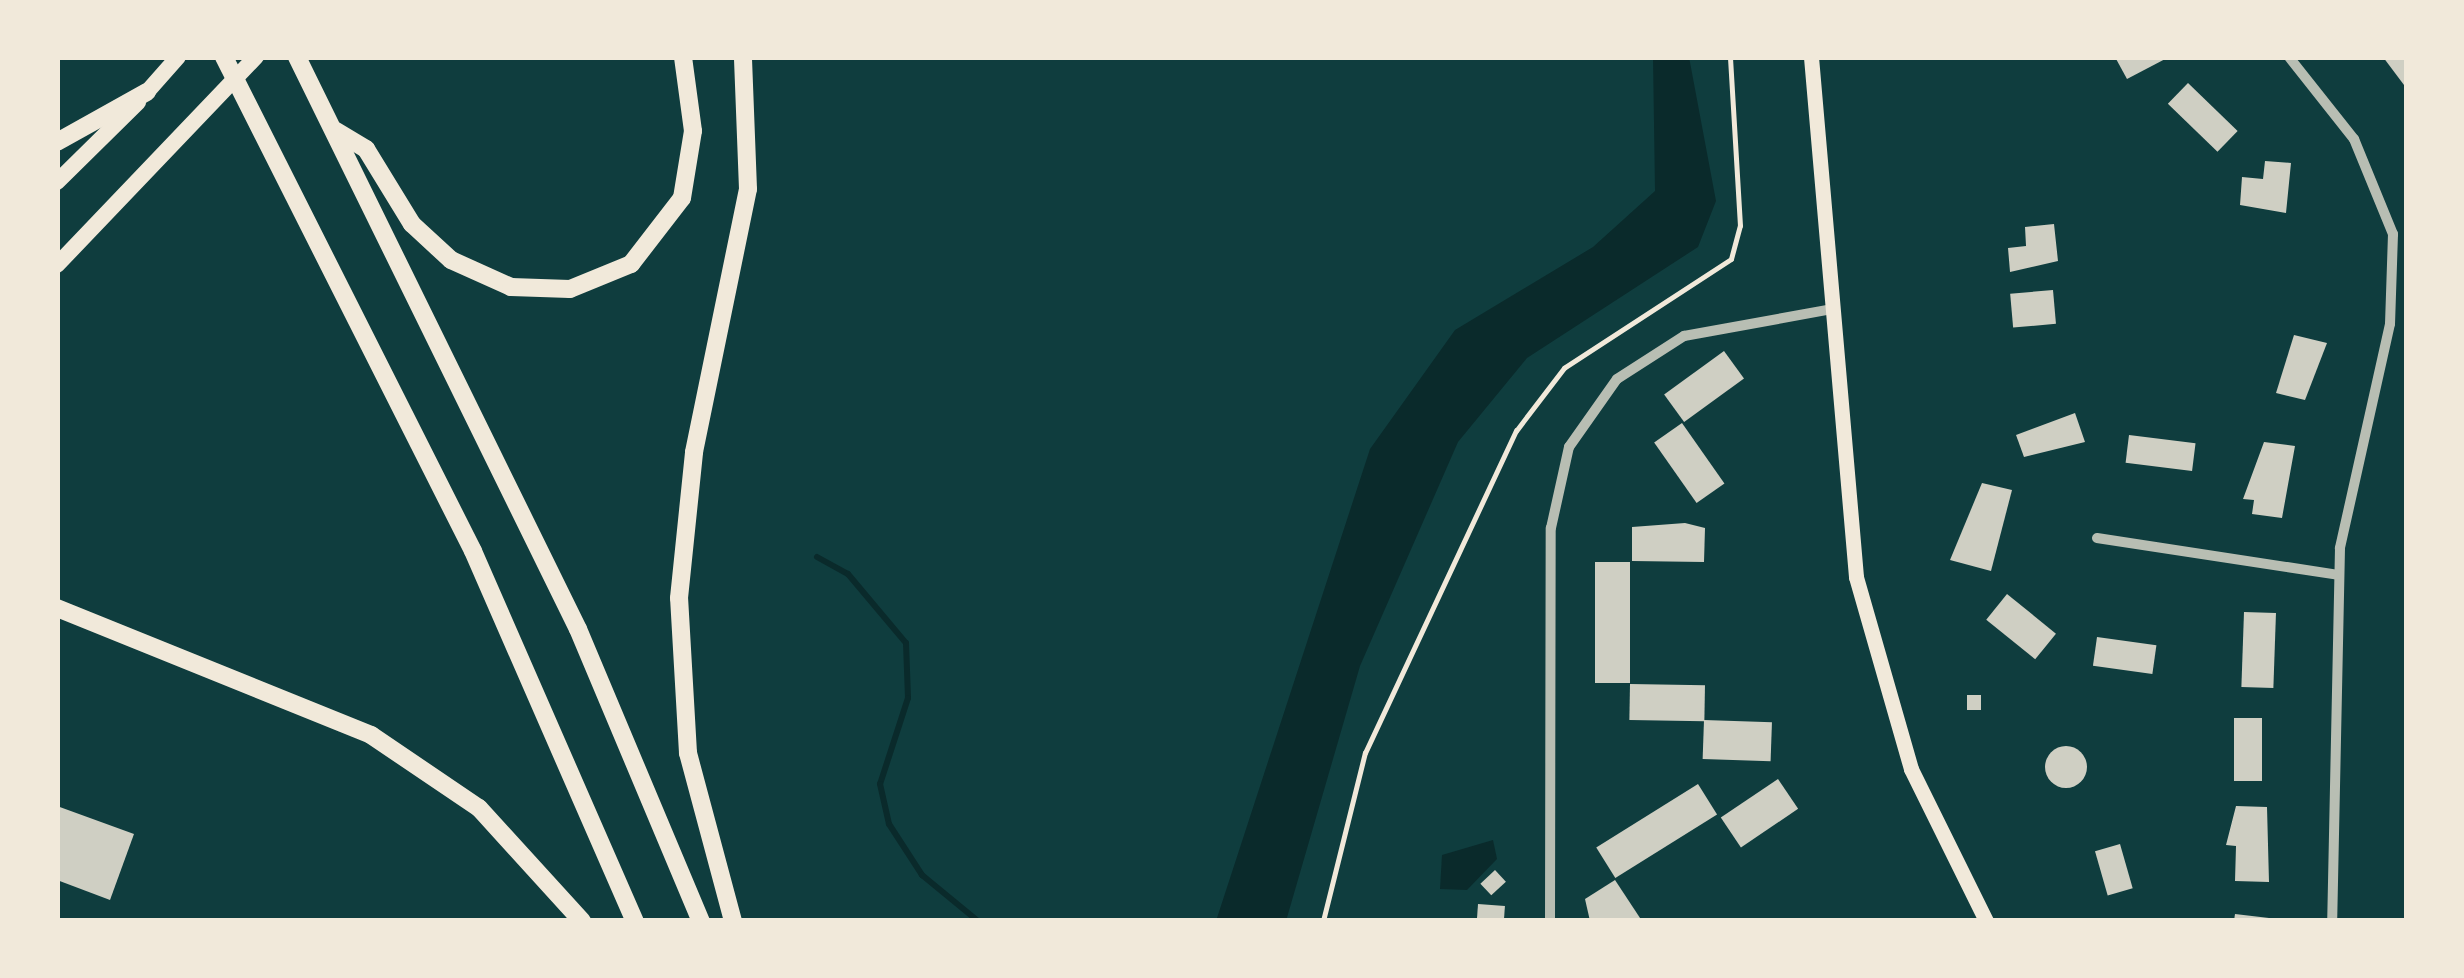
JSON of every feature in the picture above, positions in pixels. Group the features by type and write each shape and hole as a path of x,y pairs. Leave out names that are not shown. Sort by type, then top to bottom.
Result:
{"highway":[{"path":"224,57 473,551 635,921"},
{"path":"297,57 578,628 700,921"},
{"path":"336,131 366,149 412,224 451,260 511,287 570,289 631,264 682,198 693,130 683,57"},
{"path":"734,921 688,753 679,598 694,452 748,189 743,57"},
{"path":"57,142 147,92"},
{"path":"57,608 300,699 390,746 479,808 582,921"}],"main road":[{"path":"57,182 178,57"},
{"path":"57,265 256,57"},
{"path":"1811,57 1832,309 1867,624 1911,769 1985,921"}],"street":[{"path":"2289,57 2354,139 2388,204 2390,324 2338,574 2332,921"},
{"path":"1550,921 1552,528 1568,447 1617,379 1684,336 1832,309"},
{"path":"2390,324 2407,327"},
{"path":"2097,538 2338,574"}],"path":[{"path":"1323,921 1365,753 1516,431 1564,368 1731,259 1740,226 1730,57"}],"water":[{"path":"1653,57 1689,57 1716,201 1698,247 1527,358 1458,442 1360,666 1286,921 1216,921 1370,449 1455,330 1593,247 1655,191"},
{"path":"1493,840 1497,859 1467,890 1440,889 1442,855"}],"building":[{"path":"2115,57 2169,57 2127,79"},
{"path":"2383,57 2407,57 2407,89"},
{"path":"2188,83 2238,131 2217,152 2168,104"},
{"path":"2265,161 2291,163 2286,213 2240,205 2242,177 2263,179"},
{"path":"2054,224 2058,261 2010,272 2008,248 2026,246 2025,227"},
{"path":"2053,290 2056,324 2013,328 2010,294"},
{"path":"2294,335 2327,343 2305,400 2276,393"},
{"path":"1724,351 1744,379 1684,422 1664,394"},
{"path":"2075,413 2085,442 2024,457 2016,435"},
{"path":"1682,423 1724,484 1697,503 1654,443"},
{"path":"2129,435 2196,443 2192,471 2126,463"},
{"path":"2264,442 2295,446 2282,518 2252,514 2254,500 2243,499"},
{"path":"1982,483 2012,490 1991,571 1950,560"},
{"path":"1685,523 1705,528 1704,562 1632,561 1632,527"},
{"path":"1595,562 1630,562 1630,683 1595,683"},
{"path":"2007,594 2056,634 2035,659 1986,620"},
{"path":"2244,612 2276,613 2273,688 2241,687"},
{"path":"2097,637 2156,645 2152,674 2093,666"},
{"path":"1630,684 1705,685 1704,721 1629,720"},
{"path":"1967,695 1981,695 1981,710 1967,710"},
{"path":"2234,718 2262,718 2262,781 2234,781"},
{"path":"1704,720 1772,722 1771,761 1703,759"},
{"path":"2066,746 2081,752 2087,767 2081,782 2066,788 2051,782 2045,767 2051,752"},
{"path":"1778,779 1798,809 1741,847 1721,818"},
{"path":"1698,784 1717,815 1615,878 1596,848"},
{"path":"57,806 134,834 110,900 57,880"},
{"path":"2236,806 2267,807 2269,882 2235,881 2236,846 2226,845"},
{"path":"2120,844 2133,888 2108,895 2095,851"},
{"path":"1495,870 1506,882 1491,895 1480,884"},
{"path":"1615,880 1642,921 1590,921 1585,899"},
{"path":"1478,904 1505,906 1504,921 1477,921"},
{"path":"2235,914 2269,918 2234,921"}],"waterway":[{"path":"817,557 848,574 906,643 908,698 880,784 889,824 922,875 978,921"}]}
